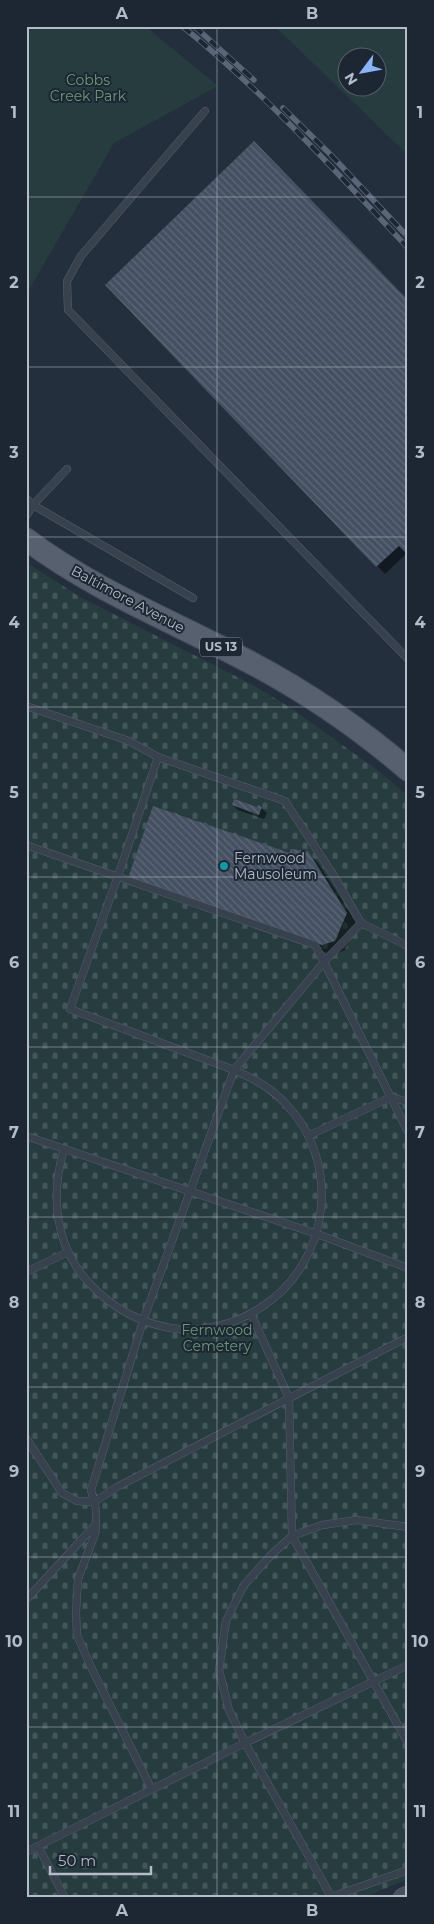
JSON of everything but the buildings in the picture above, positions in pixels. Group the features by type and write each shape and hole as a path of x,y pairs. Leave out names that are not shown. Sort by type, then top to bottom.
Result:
{"main road":[{"name":"Baltimore Avenue","path":"28,544 123,599 238,655 280,679 334,713 408,770"},
{"path":"403,1898 408,1896"}],"lane":[{"path":"205,111 82,256 67,281 68,310 408,659"},
{"path":"26,516 34,504 66,469"},
{"path":"26,498 193,598"},
{"path":"26,706 129,741 158,757 285,801 334,876 361,923 408,946"},
{"path":"64,1149 58,1169 56,1211 60,1232 68,1252 76,1267 99,1294 127,1314 143,1321 179,1329 198,1329 216,1327 251,1314 269,1303 285,1289 309,1254 317,1234 321,1214 321,1174 308,1136 298,1118 280,1098 252,1078 234,1070 70,1009 158,757"},
{"path":"26,845 315,945 408,1132"},
{"path":"152,1790 91,1667 78,1635 76,1613 78,1579 96,1532 96,1509 91,1490 143,1321 234,1070 324,962 361,923"},
{"path":"308,1136 391,1097 408,1102"},
{"path":"26,1136 317,1234 408,1268"},
{"path":"26,1272 68,1252"},
{"path":"251,1314 289,1398 292,1536 408,1743"},
{"path":"26,1438 62,1493 77,1501 94,1502 117,1487 408,1337"},
{"path":"408,1527 357,1520 322,1525 292,1536 272,1554 244,1585 226,1621 219,1670 229,1710 245,1743 331,1897 408,1870"},
{"path":"26,1600 96,1524"},
{"path":"26,1852 245,1743 408,1665"},
{"path":"38,1846 65,1898"}],"green space":[{"name":"Cobbs Creek Park","path":"26,26 145,26 218,86 114,143 26,295"},
{"path":"273,26 408,26 408,155 349,98 386,98 386,48 336,48 336,85"},
{"name":"Fernwood Cemetery","path":"26,562 80,597 251,684 291,708 380,772 408,796 408,1879 362,1898 26,1898"}],"railway":[{"path":"182,26 271,105 408,248"},
{"path":"194,26 254,80"},
{"path":"283,108 330,154 408,237"}],"place":[{"name":"Fernwood Mausoleum","path":"224,866"}]}
